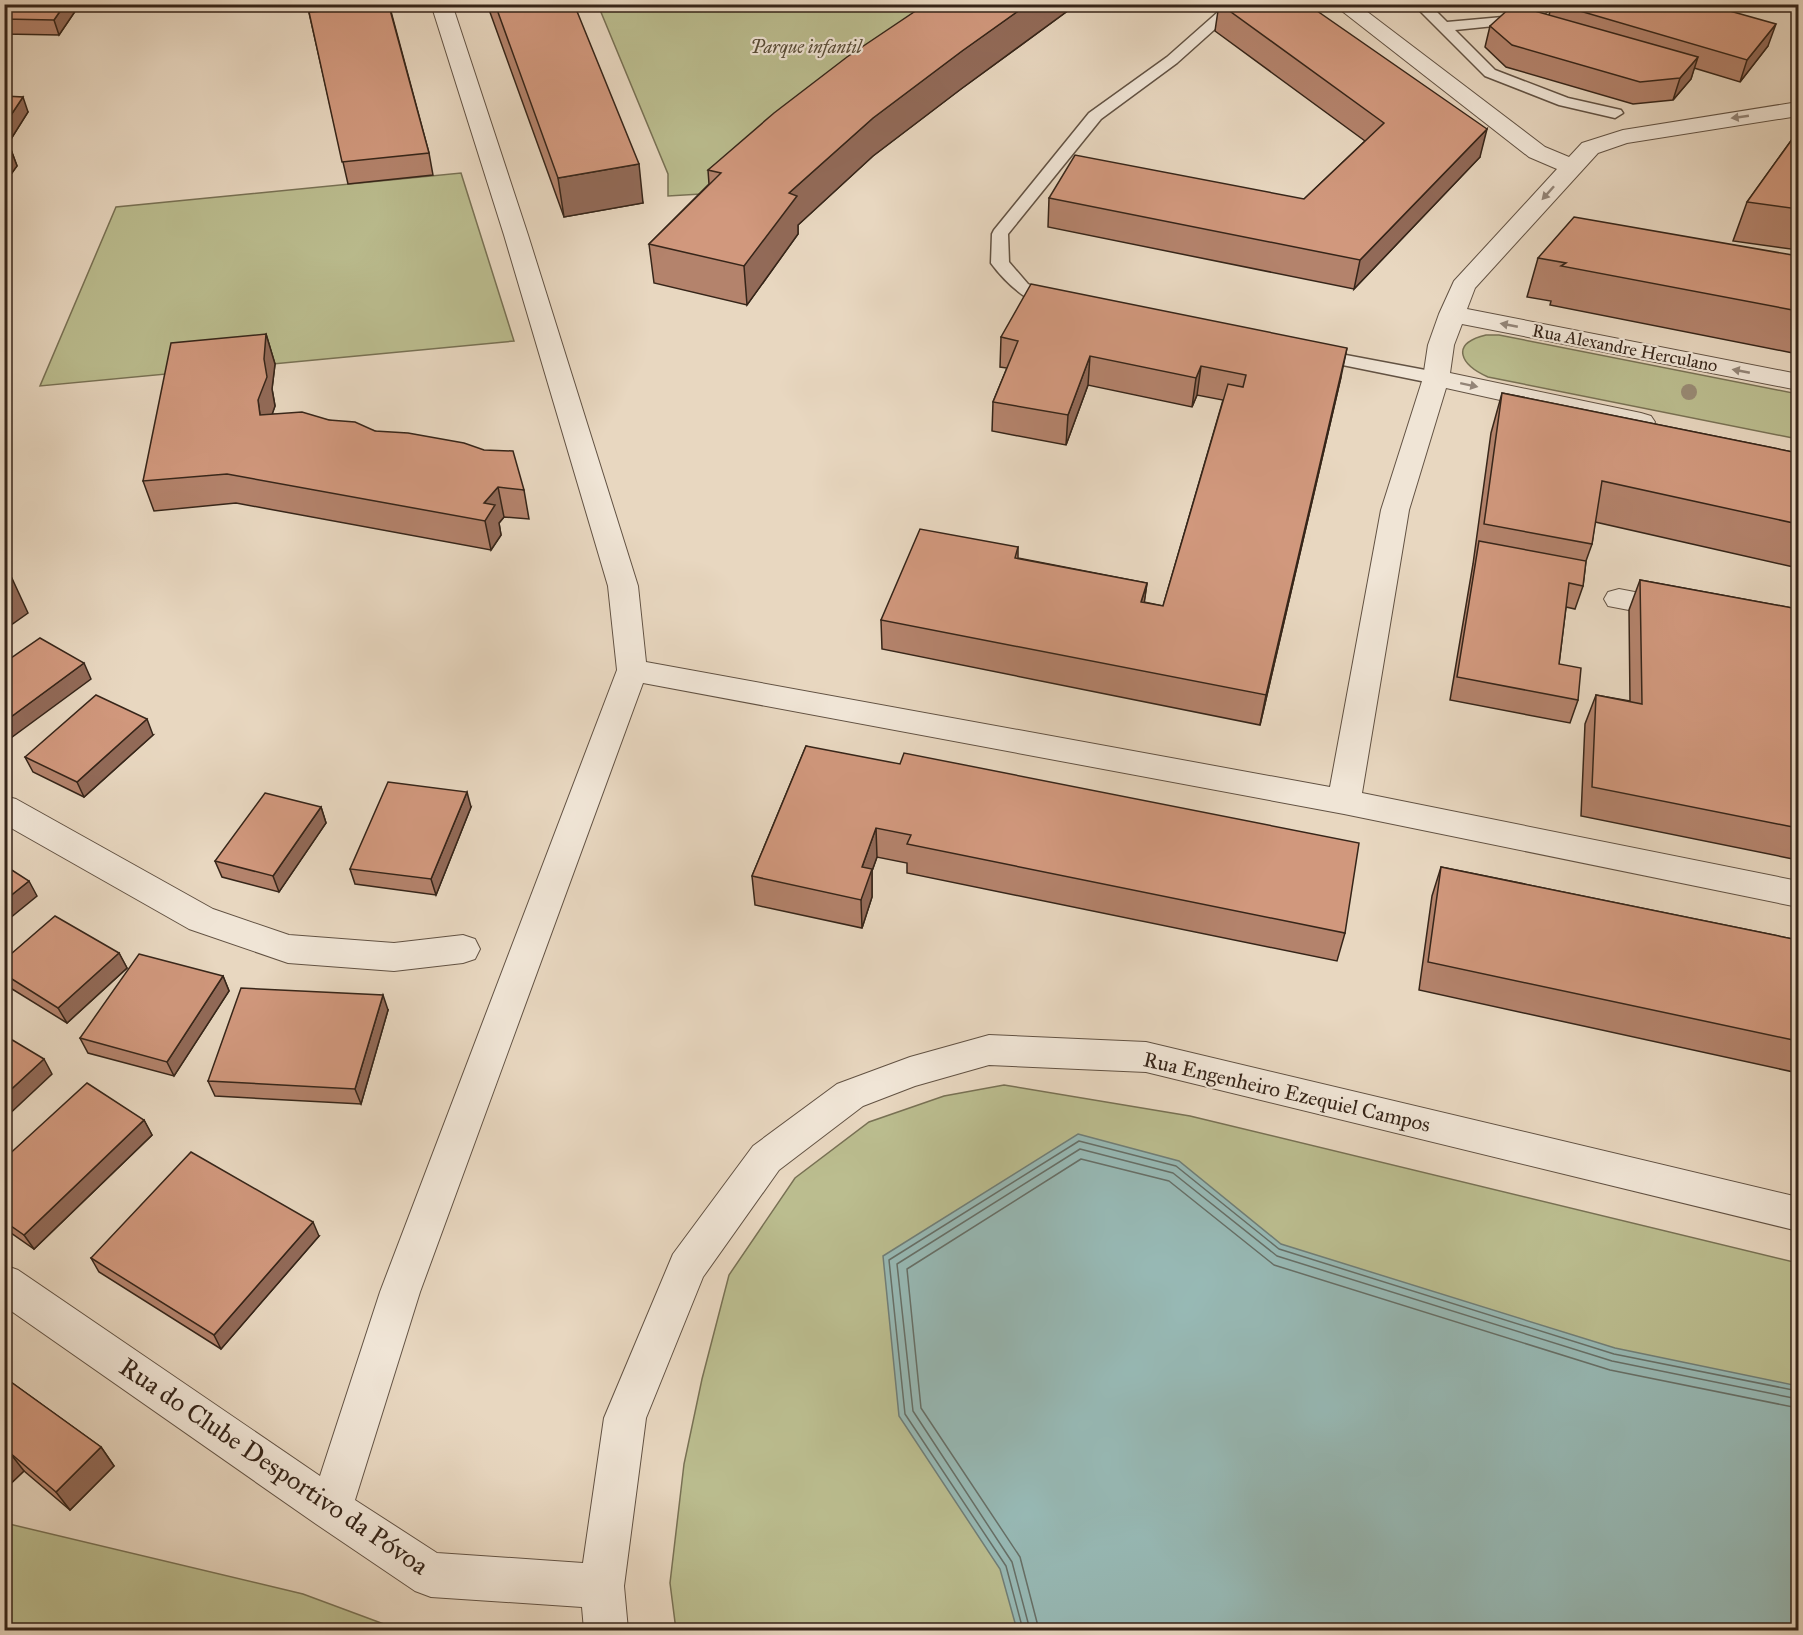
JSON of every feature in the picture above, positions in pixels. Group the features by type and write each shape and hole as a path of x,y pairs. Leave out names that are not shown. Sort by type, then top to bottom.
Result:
{"street":[{"path":"331,1509 400,1292 632,670 623,586 516,235 441,4"},
{"path":"1343,4 1537,152 1572,167"},
{"path":"1344,802 1395,510 1436,378 1440,345 1463,286 1590,148 1623,137 1798,110"},
{"name":"Rua Alexandre Herculano","path":"1452,314 1798,382"},
{"path":"1436,378 1664,426"},
{"path":"1619,599 1698,612"},
{"path":"632,670 1344,802 1798,894"},
{"path":"4,808 201,919 288,949 394,957 463,949"},
{"name":"Rua Engenheiro Ezequiel Campos","path":"606,1630 602,1586 625,1418 687,1267 766,1158 850,1095 910,1072 989,1050 1146,1057 1798,1214"},
{"name":"Rua do Clube Desportivo da Póvoa","path":"4,1283 331,1509 431,1575 602,1586"}],"lane":[{"path":"1067,305 1055,303 1022,288 1000,263 1000,234 1095,116 1172,60 1236,4"},
{"path":"1420,4 1490,73 1564,102 1615,113"},
{"path":"1443,27 1529,19 1549,4"},
{"path":"1298,351 1436,378"}],"green space":[{"name":"Parque infantil","path":"598,5 944,5 701,194 668,196 668,174"},
{"path":"461,173 514,341 40,386 116,207"},
{"path":"1486,335 1499,335 1798,394 1798,439 1488,377 1471,367 1463,355 1463,349 1467,344"},
{"path":"1004,1085 1190,1116 1798,1263 1798,1630 676,1630 670,1583 684,1464 702,1379 729,1275 795,1178 869,1122 944,1096"},
{"path":"5,1523 303,1594 400,1630 5,1630"}],"water":[{"path":"1078,1134 1179,1161 1281,1244 1615,1348 1798,1386 1798,1630 1017,1630 1000,1569 899,1416 883,1256"}],"building":[{"path":"4,4 65,4 54,20 4,19"},
{"path":"495,4 574,4 639,164 558,178"},
{"path":"926,4 1028,4 873,118 789,193 797,196 744,266 649,244 721,173 708,170 774,113 847,57"},
{"path":"1220,4 1307,4 1487,129 1360,260 1049,198 1075,155 1304,199 1384,123"},
{"path":"1556,4 1705,4 1776,24 1747,60"},
{"path":"1513,5 1698,57 1680,78 1640,82 1512,45 1490,26"},
{"path":"389,6 429,153 342,162 309,12"},
{"path":"4,96 23,97 5,124 4,124"},
{"path":"1798,131 1798,209 1747,202"},
{"path":"1574,217 1798,256 1798,311 1561,266 1566,263 1538,258"},
{"path":"1031,284 1347,348 1266,695 881,620 920,529 1018,547 1015,558 1147,583 1141,602 1163,606 1228,384 1243,387 1246,375 1201,366 1196,378 1090,356 1068,415 993,402 1018,341 1001,337"},
{"path":"266,334 264,359 267,377 258,400 260,415 302,412 329,420 355,422 375,431 408,433 464,443 484,450 513,451 524,490 498,487 484,503 495,505 485,521 227,474 143,481 171,343"},
{"path":"1502,393 1798,453 1798,524 1602,481 1592,544 1484,524"},
{"path":"1479,541 1586,561 1583,586 1569,583 1559,664 1581,668 1578,700 1457,677"},
{"path":"1640,580 1798,609 1798,828 1592,787 1596,695 1642,704"},
{"path":"40,638 84,663 4,722 4,663"},
{"path":"96,695 147,719 77,782 25,757"},
{"path":"806,746 900,764 904,753 1359,843 1345,933 907,844 911,835 876,828 862,867 872,869 861,900 752,876"},
{"path":"388,782 467,792 431,879 350,869"},
{"path":"265,793 321,807 273,876 215,861"},
{"path":"4,865 29,881 4,901"},
{"path":"1441,867 1798,940 1798,1041 1428,962"},
{"path":"55,916 119,953 58,1008 4,974 4,960"},
{"path":"139,954 223,976 167,1062 80,1038"},
{"path":"241,988 383,995 355,1089 208,1081"},
{"path":"4,1035 44,1059 4,1096"},
{"path":"87,1083 144,1120 24,1235 4,1221 4,1159"},
{"path":"191,1152 313,1222 214,1335 91,1258"},
{"path":"4,1377 101,1447 56,1492 10,1453 4,1457"}]}
